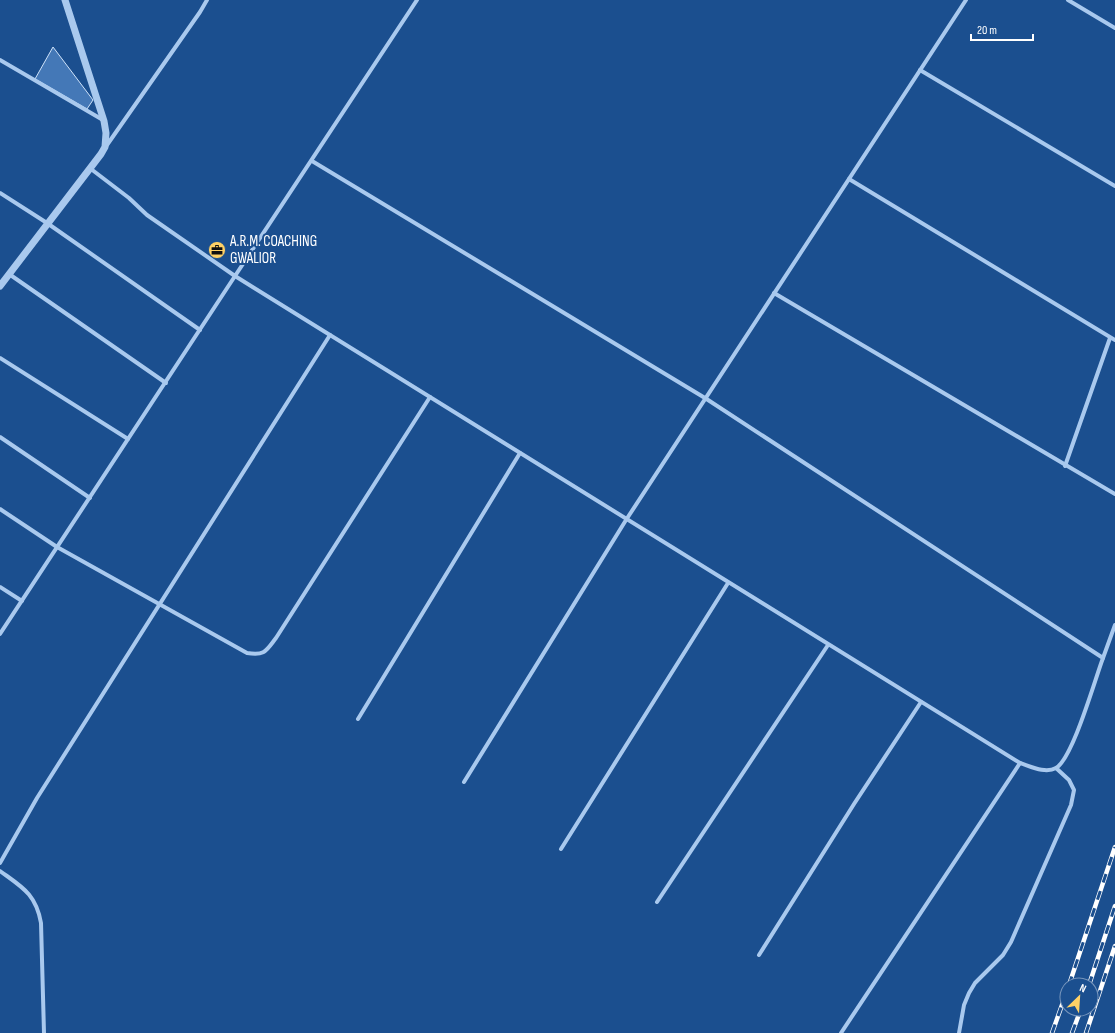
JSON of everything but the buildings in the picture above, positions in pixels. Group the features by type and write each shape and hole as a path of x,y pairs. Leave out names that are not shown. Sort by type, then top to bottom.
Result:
{"street":[{"path":"65,0 104,121 106,133 105,147"},
{"path":"0,286 90,168 207,0"},
{"path":"0,634 417,0"},
{"path":"464,782 626,520 966,0"},
{"path":"1068,0 1115,28"},
{"path":"0,60 104,121"},
{"path":"920,70 1115,186"},
{"path":"312,161 706,398 1103,658"},
{"path":"90,168 129,198 147,215 235,276 626,520 1020,763 1043,770 1056,768 1065,758 1074,741 1115,626"},
{"path":"849,179 1115,340"},
{"path":"0,193 47,223 200,330"},
{"path":"8,274 166,382"},
{"path":"774,293 1065,466 1115,494"},
{"path":"0,863 37,798 330,335"},
{"path":"1065,466 1110,338"},
{"path":"0,358 128,439"},
{"path":"0,509 58,547 159,605 247,653 257,655 266,651 276,638 430,397"},
{"path":"0,436 90,498"},
{"path":"358,719 520,453"},
{"path":"561,849 728,583"},
{"path":"0,587 22,601"},
{"path":"657,902 828,645"},
{"path":"759,955 854,804 921,702"},
{"path":"841,1033 1020,763"},
{"path":"959,1033 964,1004 969,993 975,983 1003,955 1011,942 1071,805 1074,790 1069,780 1056,768"},
{"path":"0,871 34,899 39,910 41,923 44,1033"}],"railway":[{"path":"1072,977 1115,847"},
{"path":"1092,977 1115,906"},
{"path":"1086,1033 1115,946"},
{"path":"1052,1033 1059,1013"},
{"path":"1072,1033 1078,1017"}],"place":[{"name":"A.R.M. COACHING GWALIOR","path":"217,250"}]}
